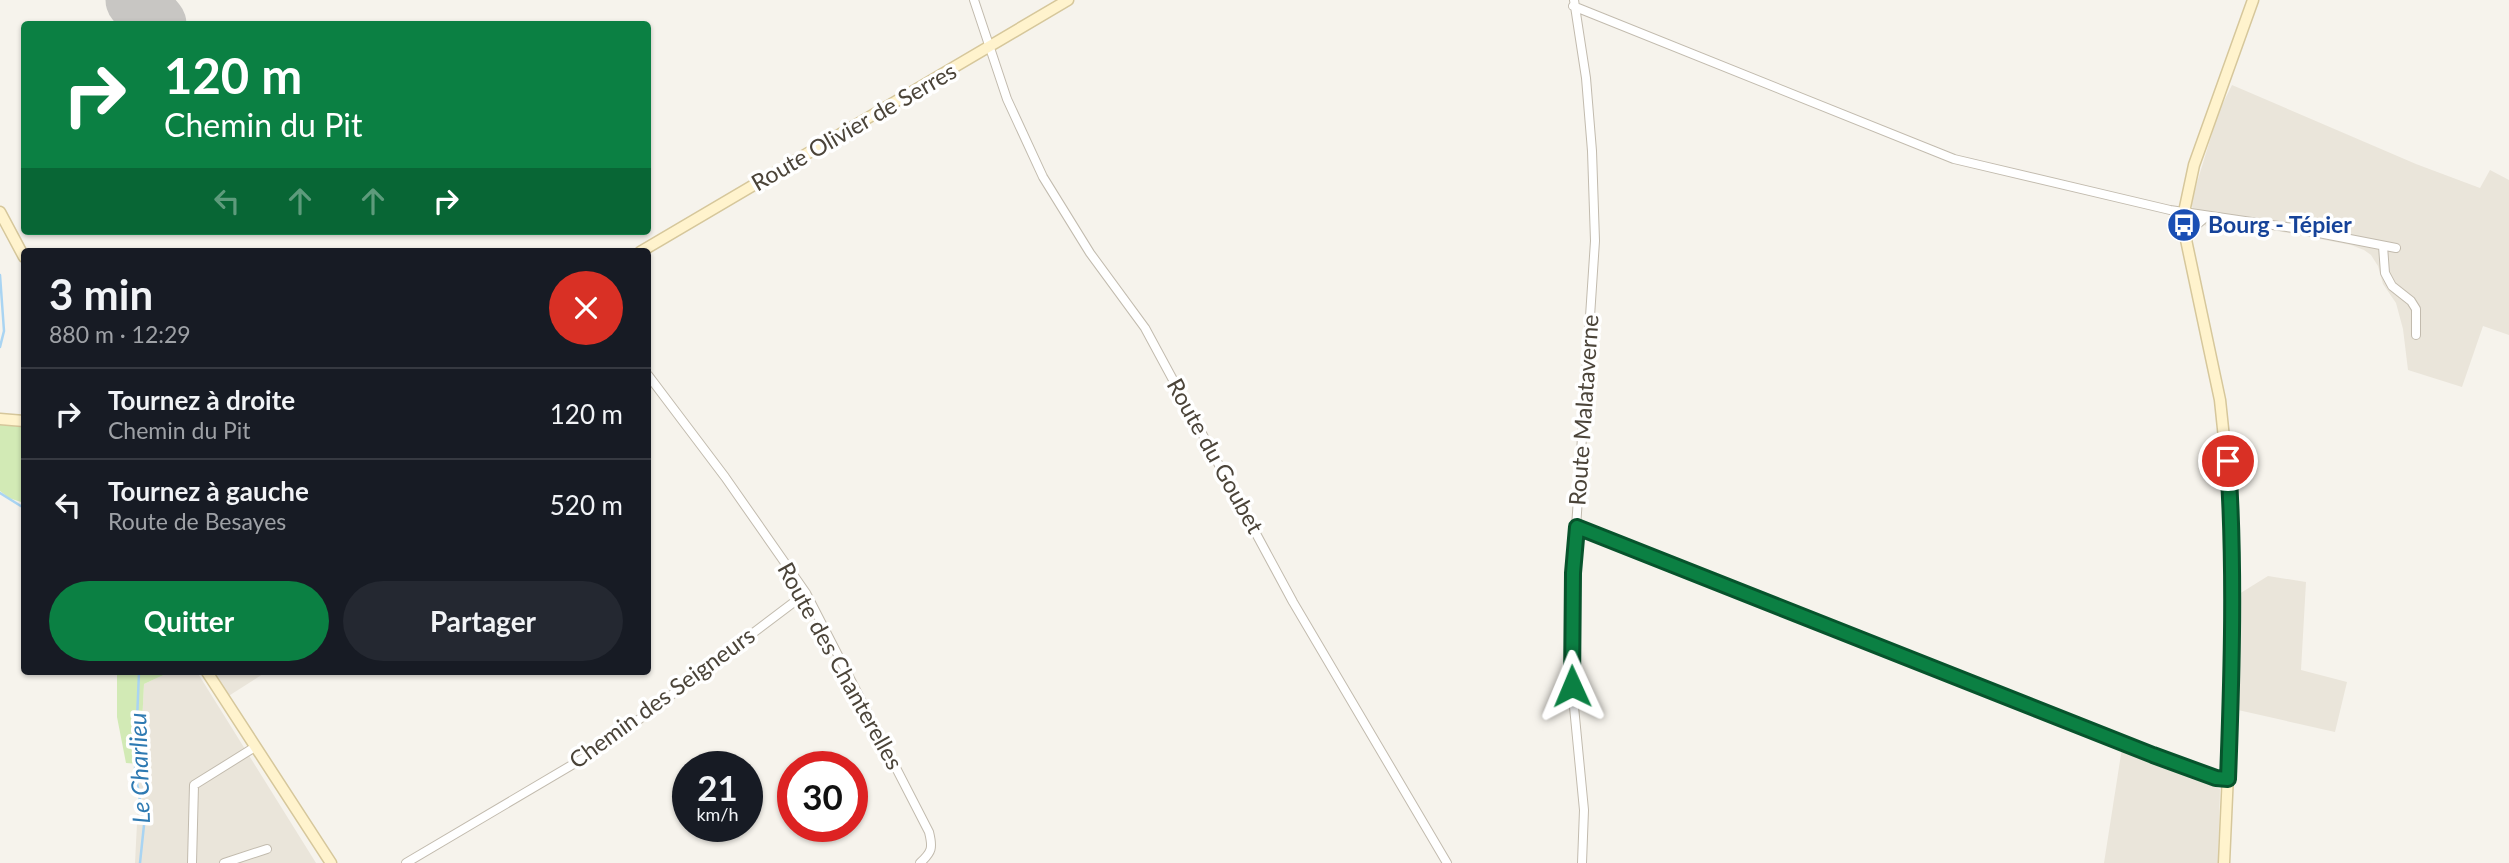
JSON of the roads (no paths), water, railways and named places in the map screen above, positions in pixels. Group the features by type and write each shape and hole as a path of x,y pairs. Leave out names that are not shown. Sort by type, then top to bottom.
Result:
{"street":[{"name":"Route du Goubet","path":"974,0 1007,99 1043,177 1090,253 1145,328 1293,602 1447,863"},
{"name":"Route Olivier de Serres","path":"647,248 1068,0"},
{"path":"2224,863 2233,579 2232,524 2220,400 2185,235 2184,212 2194,165 2253,0"},
{"path":"1574,3 1954,159 2184,212 2292,228 2396,248"},
{"name":"Route Malataverne","path":"1574,3 1586,78 1595,241 1571,629 1572,686 1584,810 1582,863"},
{"path":"0,212 21,251"},
{"path":"2185,235 2207,216"},
{"path":"2383,246 2385,273 2392,286 2412,301 2416,309 2416,335"},
{"name":"Route des Chanterelles","path":"651,379 806,593 929,832 931,852 920,863"},
{"path":"0,419 21,421"},
{"path":"1577,527 2153,755 2216,778 2228,779"},
{"name":"Chemin des Seigneurs","path":"406,863 604,746 806,593"},
{"path":"209,675 331,863"},
{"path":"192,863 194,785 255,747"},
{"path":"224,863 267,849"}],"waterway":[{"name":"Le Charlieu","path":"0,275 4,331 0,347"},
{"name":"Le Charlieu","path":"0,493 21,506"},
{"name":"Le Charlieu","path":"139,675 135,770 144,825 140,863"}],"place":[{"name":"Bourg - Tépier","path":"2184,225"}]}
